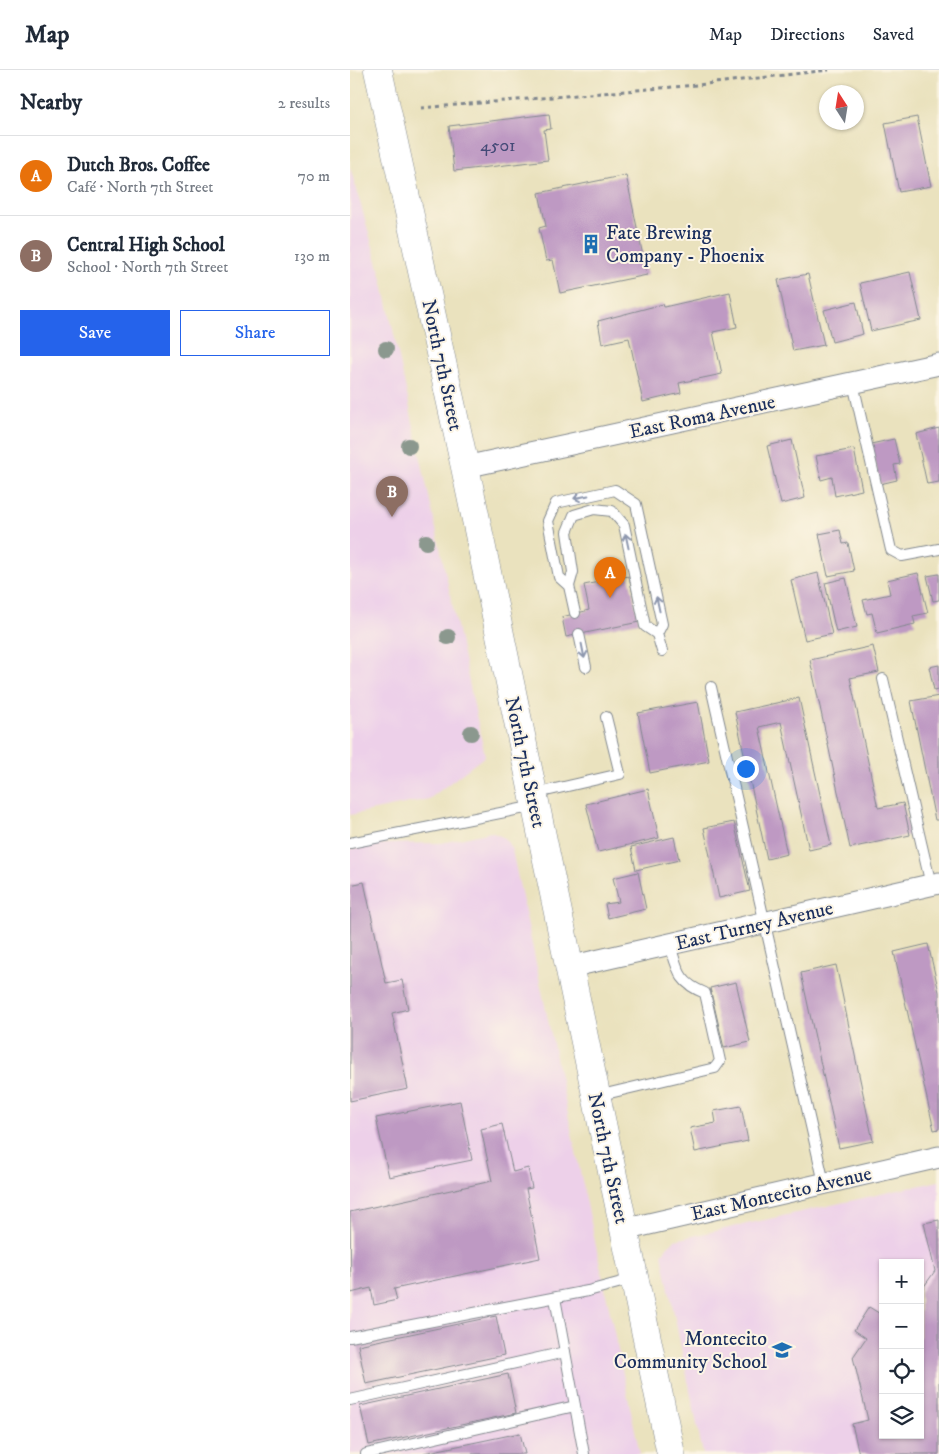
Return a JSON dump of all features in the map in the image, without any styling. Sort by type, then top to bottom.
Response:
[{"type":"main road","name":"North 7th Street","points":[[380,80],[465,467],[671,1454]]},
{"type":"street","name":"East Roma Avenue","points":[[465,467],[939,364]]},
{"type":"street","name":"East Turney Avenue","points":[[570,967],[935,884]]},
{"type":"street","name":"East Montecito Avenue","points":[[623,1230],[939,1157]]},
{"type":"lane","points":[[853,383],[891,550],[902,556],[939,548]]},
{"type":"lane","points":[[569,586],[559,577],[548,521],[556,503],[615,490],[636,504],[662,624],[657,634]]},
{"type":"lane","points":[[576,613],[569,586],[573,572],[567,532],[574,515],[594,509],[612,511],[624,525],[645,626],[657,634],[662,651]]},
{"type":"lane","points":[[579,634],[586,667]]},
{"type":"lane","points":[[883,679],[935,884]]},
{"type":"lane","points":[[711,687],[824,1183]]},
{"type":"lane","points":[[350,842],[534,800],[620,774],[606,717]]},
{"type":"lane","points":[[596,1096],[715,1068],[720,1061],[706,993],[692,988],[680,977],[670,945]]},
{"type":"lane","points":[[350,1337],[555,1298],[634,1279]]},
{"type":"lane","points":[[555,1298],[584,1454]]},
{"type":"lane","points":[[350,1400],[565,1352]]},
{"type":"lane","points":[[366,1454],[575,1406]]},
{"type":"path","points":[[421,108],[697,85],[829,70]]},
{"type":"shaded area","points":[[350,167],[382,279],[485,756],[429,799],[350,815]]},
{"type":"shaded area","points":[[491,832],[505,838],[512,850],[640,1454],[350,1454],[350,850],[380,844],[442,843]]},
{"type":"shaded area","name":"Montecito Community School","points":[[939,1181],[939,1454],[703,1454],[662,1254],[675,1240]]},
{"type":"building","points":[[549,114],[551,129],[544,130],[548,160],[454,171],[449,126]]},
{"type":"building","points":[[917,117],[931,186],[899,192],[885,123]]},
{"type":"building","name":"Fate Brewing Company - Phoenix","points":[[626,175],[647,275],[560,293],[553,260],[546,261],[539,228],[546,226],[539,193]]},
{"type":"building","points":[[910,272],[921,320],[871,331],[860,283]]},
{"type":"building","points":[[808,274],[824,345],[793,351],[778,280]]},
{"type":"building","points":[[730,292],[737,327],[713,332],[722,374],[679,383],[681,393],[643,402],[629,338],[602,344],[598,321],[663,304],[664,307]]},
{"type":"building","points":[[856,302],[863,334],[832,342],[824,310]]},
{"type":"building","points":[[939,428],[939,482],[927,484],[916,434]]},
{"type":"building","points":[[894,439],[900,464],[894,465],[897,480],[880,484],[871,444]]},
{"type":"building","points":[[792,440],[805,498],[781,504],[767,446]]},
{"type":"building","points":[[854,449],[862,490],[835,496],[832,477],[821,480],[816,456]]},
{"type":"building","points":[[840,530],[843,544],[848,543],[854,571],[828,576],[819,534]]},
{"type":"building","points":[[818,573],[832,634],[805,640],[791,580]]},
{"type":"building","points":[[918,573],[928,613],[913,616],[915,624],[877,633],[872,613],[867,614],[863,600],[890,594],[887,580]]},
{"type":"building","points":[[939,574],[939,600],[933,601],[927,576]]},
{"type":"building","points":[[629,576],[639,622],[566,637],[562,617],[589,610],[584,585]]},
{"type":"building","points":[[846,578],[857,627],[836,632],[825,583]]},
{"type":"building","points":[[873,646],[879,672],[850,678],[878,808],[903,803],[910,835],[850,848],[810,660]]},
{"type":"building","points":[[939,665],[939,689],[934,690],[929,667]]},
{"type":"building","points":[[939,696],[939,820],[935,820],[911,701]]},
{"type":"building","points":[[799,698],[831,845],[809,850],[781,722],[759,727],[787,854],[767,859],[735,712]]},
{"type":"building","points":[[698,702],[709,761],[650,773],[638,713]]},
{"type":"building","points":[[648,789],[659,838],[598,852],[586,804]]},
{"type":"building","points":[[734,822],[750,891],[719,898],[704,828]]},
{"type":"building","points":[[674,837],[679,860],[636,870],[631,847]]},
{"type":"building","points":[[638,872],[646,909],[608,918],[605,904],[619,902],[613,878]]},
{"type":"building","points":[[364,882],[386,983],[402,980],[408,1009],[392,1013],[408,1089],[350,1101],[350,885]]},
{"type":"building","points":[[928,944],[939,992],[939,1129],[934,1130],[894,952]]},
{"type":"building","points":[[836,965],[873,1141],[839,1148],[801,973]]},
{"type":"building","points":[[736,982],[750,1042],[724,1048],[710,988]]},
{"type":"building","points":[[460,1101],[472,1160],[389,1177],[376,1118]]},
{"type":"building","points":[[741,1106],[748,1141],[695,1152],[690,1128],[716,1123],[714,1111]]},
{"type":"building","points":[[502,1124],[513,1172],[528,1168],[532,1188],[526,1189],[540,1258],[394,1289],[397,1300],[374,1305],[371,1288],[351,1293],[350,1212],[492,1181],[481,1129]]},
{"type":"building","points":[[939,1220],[939,1454],[859,1454],[852,1424],[868,1420],[853,1357],[866,1338],[854,1330],[869,1307],[879,1313],[879,1439],[924,1439],[924,1286],[935,1271],[924,1223]]},
{"type":"building","points":[[496,1316],[504,1355],[366,1384],[358,1345]]},
{"type":"building","points":[[508,1374],[516,1413],[369,1445],[360,1406]]},
{"type":"building","points":[[520,1433],[525,1454],[424,1454],[424,1453]]},
{"type":"place","name":"Fate Brewing Company - Phoenix","points":[[591,244]]},
{"type":"place","name":"Central High School","points":[[392,517]]},
{"type":"place","name":"Dutch Bros. Coffee","points":[[610,598]]},
{"type":"place","name":"Montecito Community School","points":[[782,1350]]}]
